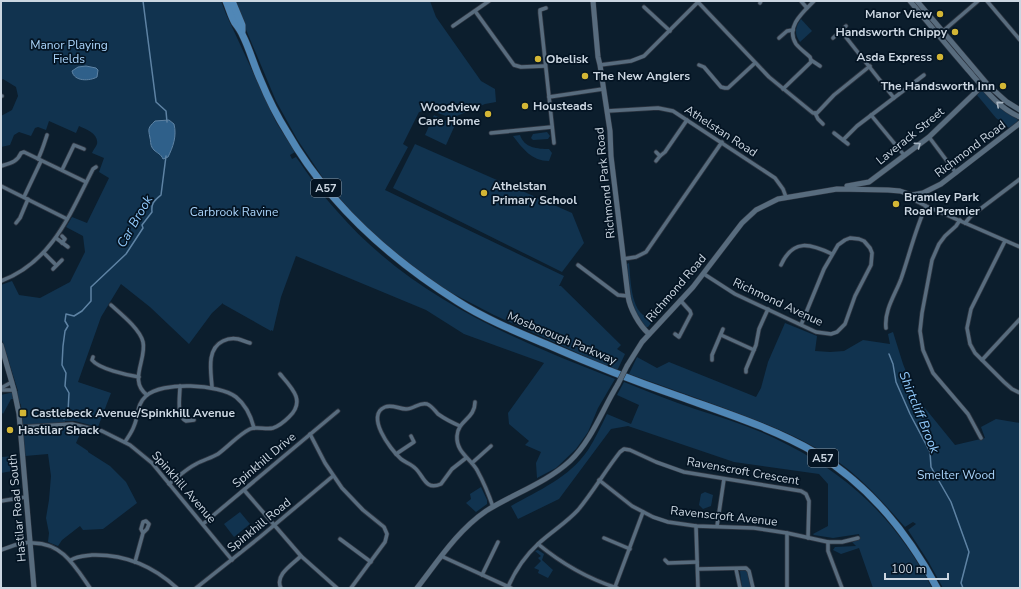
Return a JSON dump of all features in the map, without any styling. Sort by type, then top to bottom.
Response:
[{"type":"highway","name":"Mosborough Parkway","points":[[226,1],[234,21],[242,33],[260,80],[275,111],[303,158],[326,188],[371,237],[404,264],[458,302],[526,336],[602,369],[769,429],[818,454],[858,485],[892,519],[907,536],[938,588]]},
{"type":"highway","name":"Mosborough Parkway","points":[[232,1],[242,25],[242,33]]},
{"type":"main road","name":"Richmond Park Road","points":[[593,1],[598,57],[607,111],[628,296],[633,312],[649,334]]},
{"type":"main road","points":[[910,1],[989,86],[1007,102],[1020,110]]},
{"type":"main road","points":[[916,1],[940,34],[982,86],[1003,107],[1020,117]]},
{"type":"main road","points":[[982,86],[989,86]]},
{"type":"main road","name":"Laverack Street","points":[[837,189],[866,184],[929,136],[982,86]]},
{"type":"main road","name":"Richmond Road","points":[[417,588],[454,539],[471,523],[494,507],[538,483],[569,462],[586,443],[634,353],[649,334],[704,274],[749,215],[770,202],[786,197],[837,189],[888,190],[900,191],[912,195],[932,189],[956,173],[1020,124]]},
{"type":"main road","points":[[873,178],[876,186],[888,190]]},
{"type":"main road","name":"Hastilar Road South","points":[[1,345],[14,390],[20,427],[34,588]]},
{"type":"street","points":[[453,26],[489,1]]},
{"type":"street","points":[[800,1],[807,8]]},
{"type":"street","points":[[814,1],[796,19],[793,36],[797,44],[810,57],[811,60],[820,66]]},
{"type":"street","points":[[940,34],[978,1]]},
{"type":"street","points":[[988,1],[1020,40]]},
{"type":"street","points":[[600,65],[622,63],[639,59],[649,52],[698,2],[768,77],[809,111],[815,114],[823,124]]},
{"type":"street","points":[[644,7],[670,31]]},
{"type":"street","points":[[546,8],[540,10],[540,13],[554,143]]},
{"type":"street","points":[[475,11],[514,65],[521,67],[545,66]]},
{"type":"street","points":[[833,38],[846,26]]},
{"type":"street","points":[[779,38],[787,31],[793,30]]},
{"type":"street","points":[[841,31],[894,98]]},
{"type":"street","points":[[783,90],[811,62],[811,60]]},
{"type":"street","points":[[699,65],[704,67],[721,87],[728,88],[755,63]]},
{"type":"street","points":[[815,114],[834,95],[870,66]]},
{"type":"street","points":[[843,140],[857,126],[924,75]]},
{"type":"street","points":[[549,97],[603,89]]},
{"type":"street","name":"Athelstan Road","points":[[607,111],[663,109],[673,111],[775,178],[783,189],[786,197]]},
{"type":"street","points":[[871,115],[904,156]]},
{"type":"street","points":[[656,161],[687,120]]},
{"type":"street","points":[[491,133],[552,127]]},
{"type":"street","points":[[834,133],[848,144]]},
{"type":"street","points":[[24,197],[40,160],[45,147],[44,143],[48,135]]},
{"type":"street","points":[[929,136],[956,173]]},
{"type":"street","points":[[623,259],[636,257],[646,252],[722,142]]},
{"type":"street","points":[[62,170],[74,145],[84,149]]},
{"type":"street","points":[[1,166],[15,162],[23,152],[86,182]]},
{"type":"street","points":[[656,152],[660,156]]},
{"type":"street","points":[[1,281],[26,269],[44,253],[56,238],[93,169],[96,167]]},
{"type":"street","points":[[965,223],[971,216],[1020,179]]},
{"type":"street","points":[[1,186],[67,219]]},
{"type":"street","points":[[912,195],[916,201],[926,206],[1020,247]]},
{"type":"street","points":[[16,223],[20,218],[28,199]]},
{"type":"street","points":[[886,328],[885,316],[901,278],[916,228],[926,206]]},
{"type":"street","points":[[960,220],[939,244],[932,260],[920,331],[923,350],[933,373],[968,414],[981,438]]},
{"type":"street","points":[[62,236],[65,238],[62,243]]},
{"type":"street","points":[[56,238],[68,248]]},
{"type":"street","name":"Richmond Avenue","points":[[704,274],[730,292],[816,332],[831,334],[837,332],[845,324],[855,296],[872,262],[870,248],[867,243],[854,238],[845,240],[838,245],[832,254]]},
{"type":"street","points":[[1005,240],[974,303],[968,319],[967,337],[975,353],[1012,390],[1020,393]]},
{"type":"street","points":[[781,264],[783,259],[795,248],[805,245],[816,246],[832,254],[824,269],[801,325]]},
{"type":"street","points":[[44,253],[56,265]]},
{"type":"street","points":[[778,257],[783,259]]},
{"type":"street","points":[[53,269],[62,260]]},
{"type":"street","points":[[578,265],[618,295],[628,296]]},
{"type":"street","points":[[675,334],[679,337],[691,314],[688,308],[680,300]]},
{"type":"street","points":[[111,305],[139,333],[144,343],[139,377],[140,387],[147,395]]},
{"type":"street","points":[[112,313],[116,309]]},
{"type":"street","points":[[746,372],[746,368],[756,345],[759,329],[768,309]]},
{"type":"street","points":[[982,360],[1020,319]]},
{"type":"street","points":[[712,360],[712,355],[723,329]]},
{"type":"street","points":[[721,335],[754,350]]},
{"type":"street","points":[[212,387],[211,357],[212,352],[218,344],[224,340],[234,339],[250,343]]},
{"type":"street","points":[[93,357],[92,360],[96,364],[120,373],[139,377]]},
{"type":"street","points":[[169,484],[196,464],[215,456],[244,433],[254,428],[272,428],[280,425],[296,408],[297,401],[296,395],[280,374]]},
{"type":"street","points":[[1,389],[12,382]]},
{"type":"street","points":[[180,386],[181,417],[186,421],[194,420]]},
{"type":"street","points":[[125,442],[134,427],[140,403],[147,395],[163,387],[212,387],[230,393],[241,402],[250,414],[254,428]]},
{"type":"street","points":[[1,389],[14,390]]},
{"type":"street","points":[[475,402],[474,410],[471,415],[460,426],[457,436],[457,444],[459,450],[472,463],[479,474],[494,507]]},
{"type":"street","points":[[460,426],[443,417],[425,404],[419,404],[405,409],[386,406],[380,410],[377,421],[379,427],[396,454],[404,462],[416,468],[425,482],[434,486],[443,483],[449,472],[466,458]]},
{"type":"street","name":"Spinkhill Drive","points":[[203,524],[338,411]]},
{"type":"street","name":"Spinkhill Avenue","points":[[20,427],[72,424],[102,431],[125,442],[152,463],[232,560]]},
{"type":"street","points":[[310,434],[333,476],[352,500],[382,524],[386,530],[387,538],[385,542],[351,588]]},
{"type":"street","points":[[396,454],[414,442],[412,436]]},
{"type":"street","points":[[472,463],[491,446]]},
{"type":"street","name":"Ravenscroft Crescent","points":[[509,587],[519,566],[538,544],[565,522],[578,509],[620,452],[627,449],[684,472],[804,492],[809,501],[808,538]]},
{"type":"street","name":"Spinkhill Road","points":[[196,588],[333,476]]},
{"type":"street","points":[[717,526],[724,479]]},
{"type":"street","name":"Ravenscroft Avenue","points":[[599,480],[632,506],[663,520],[678,524],[754,528],[787,533],[828,542],[842,542],[858,538]]},
{"type":"street","points":[[244,490],[301,556],[338,588]]},
{"type":"street","points":[[1,501],[26,497]]},
{"type":"street","points":[[538,544],[579,572],[616,588],[643,512]]},
{"type":"street","points":[[696,526],[698,588]]},
{"type":"street","points":[[135,562],[143,533]]},
{"type":"street","points":[[787,533],[787,588]]},
{"type":"street","points":[[604,538],[630,549]]},
{"type":"street","points":[[340,539],[371,562]]},
{"type":"street","points":[[482,575],[498,542]]},
{"type":"street","points":[[828,542],[828,551],[842,588]]},
{"type":"street","points":[[1,550],[15,545],[30,543],[50,547],[71,560],[90,588]]},
{"type":"street","points":[[71,560],[76,557],[102,555],[135,562],[157,572],[177,588]]},
{"type":"street","points":[[281,588],[279,584],[280,577],[301,556]]},
{"type":"street","points":[[441,556],[509,587]]},
{"type":"street","points":[[665,560],[668,563],[697,562]]},
{"type":"street","points":[[698,569],[748,569],[753,588]]},
{"type":"street","points":[[736,569],[740,588]]},
{"type":"green space","points":[[1,1],[221,1],[276,122],[295,152],[290,155],[292,159],[296,157],[320,191],[365,240],[396,267],[430,291],[465,312],[538,348],[615,379],[598,408],[588,432],[576,449],[556,468],[537,478],[536,463],[541,452],[525,445],[529,441],[509,424],[508,413],[544,363],[464,334],[426,310],[296,256],[281,297],[273,331],[223,303],[212,313],[189,344],[150,307],[121,284],[101,317],[78,382],[111,393],[98,427],[75,421],[65,421],[66,428],[82,430],[76,443],[110,466],[126,482],[137,503],[103,529],[83,530],[80,526],[62,540],[58,546],[48,542],[49,533],[46,518],[51,476],[48,454],[25,456],[21,405],[18,399],[11,399],[3,414],[1,411],[1,395],[18,391],[1,337],[1,285],[12,281],[19,295],[40,298],[70,282],[85,252],[83,236],[66,227],[72,217],[87,223],[109,178],[99,172],[104,158],[92,153],[97,144],[96,137],[91,132],[79,126],[76,133],[49,121],[46,130],[38,127],[35,128],[31,136],[19,132],[14,135],[10,145],[1,147],[1,116],[12,110],[18,96],[16,87],[3,79],[1,80]],"holes":[[[162,120],[169,120],[174,124],[174,138],[161,155],[152,146],[151,138]]]},
{"type":"green space","points":[[234,1],[430,1],[436,17],[481,81],[495,89],[496,102],[485,104],[452,118],[429,110],[419,112],[403,144],[408,147],[385,190],[564,276],[559,286],[561,286],[621,345],[617,349],[625,354],[617,371],[494,315],[446,290],[409,264],[375,236],[325,181],[297,139],[276,101]]},
{"type":"green space","points":[[801,19],[812,31],[800,42],[796,30]]},
{"type":"green space","points":[[981,91],[984,91],[1016,118],[1018,120],[1016,123],[1009,128],[996,118],[977,95]]},
{"type":"green space","points":[[434,115],[455,125],[446,145],[425,135]]},
{"type":"green space","points":[[547,132],[550,136],[548,139],[533,140],[531,138],[533,134]]},
{"type":"green space","points":[[520,135],[525,143],[532,147],[549,149],[552,153],[549,161],[538,159],[528,153],[513,136]]},
{"type":"green space","points":[[415,144],[572,213],[584,243],[562,272],[393,188]]},
{"type":"green space","points":[[629,263],[633,298],[636,306],[641,313],[647,317],[655,318],[648,327],[646,327],[640,320],[633,305],[628,281],[627,264]]},
{"type":"green space","name":"Smelter Wood","points":[[785,323],[817,336],[815,351],[844,351],[863,340],[890,344],[888,334],[893,332],[903,364],[916,397],[955,445],[985,438],[981,427],[996,419],[1020,423],[1020,588],[943,588],[908,530],[916,524],[913,522],[905,527],[864,483],[835,460],[805,442],[757,420],[629,374],[637,357],[657,368],[669,362],[756,397],[761,388],[768,362]]},
{"type":"green space","points":[[624,382],[677,403],[766,434],[811,458],[833,472],[872,504],[889,523],[919,565],[932,588],[873,588],[859,548],[841,554],[833,550],[835,547],[856,546],[852,542],[860,539],[859,534],[833,538],[813,534],[828,526],[828,484],[819,474],[734,462],[628,426],[611,429],[559,499],[518,519],[511,506],[543,489],[563,476],[572,468],[588,450],[607,414],[631,424],[639,405],[617,395]]},
{"type":"green space","points":[[16,456],[18,470],[1,473],[1,457]]},
{"type":"green space","points":[[481,487],[487,500],[487,504],[476,512],[466,503],[471,499],[470,494]]},
{"type":"green space","points":[[705,492],[713,495],[711,506],[703,509],[699,505],[701,494]]},
{"type":"green space","points":[[240,512],[250,524],[234,537],[224,524]]},
{"type":"green space","points":[[538,550],[544,554],[542,560],[553,570],[548,578],[538,573],[539,570],[534,568],[541,561],[538,558],[541,556],[535,551]]},
{"type":"green space","points":[[740,571],[748,571],[752,588],[742,588]]},
{"type":"shaded area","points":[[86,66],[96,68],[98,70],[97,77],[83,80],[73,75],[72,71],[78,67]]},
{"type":"shaded area","points":[[169,120],[174,124],[175,137],[168,157],[163,159],[152,147],[149,130],[155,121]]},
{"type":"waterway","name":"Car Brook","points":[[143,1],[156,102],[166,111],[167,122]]},
{"type":"waterway","name":"Car Brook","points":[[64,419],[64,415],[68,412],[69,393],[65,386],[66,373],[62,365],[65,331],[68,326],[65,321],[66,314],[74,316],[82,311],[91,301],[91,287],[126,254],[143,228],[142,225],[152,212],[154,202],[161,195],[166,156]]},
{"type":"waterway","name":"Shirtcliff Brook","points":[[889,354],[893,364],[896,382],[910,414],[930,452],[931,467],[951,502],[969,552],[961,583],[963,588]]},
{"type":"place","name":"Manor View","points":[[940,14]]},
{"type":"place","name":"Handsworth Chippy","points":[[955,32]]},
{"type":"place","name":"Asda Express","points":[[940,57]]},
{"type":"place","name":"Obelisk","points":[[538,59]]},
{"type":"place","name":"The New Anglers","points":[[585,76]]},
{"type":"place","name":"The Handsworth Inn","points":[[1003,86]]},
{"type":"place","name":"Housteads","points":[[525,106]]},
{"type":"place","name":"Woodview Care Home","points":[[488,114]]},
{"type":"place","name":"Athelstan Primary School","points":[[484,193]]},
{"type":"place","name":"Bramley Park Road Premier","points":[[896,204]]},
{"type":"place","name":"Castlebeck Avenue/Spinkhill Avenue","points":[[23,413]]},
{"type":"place","name":"Hastilar Shack","points":[[10,430]]},
{"type":"park label","name":"Manor Playing Fields","points":[[69,52]]},
{"type":"park label","name":"Carbrook Ravine","points":[[234,212]]}]
